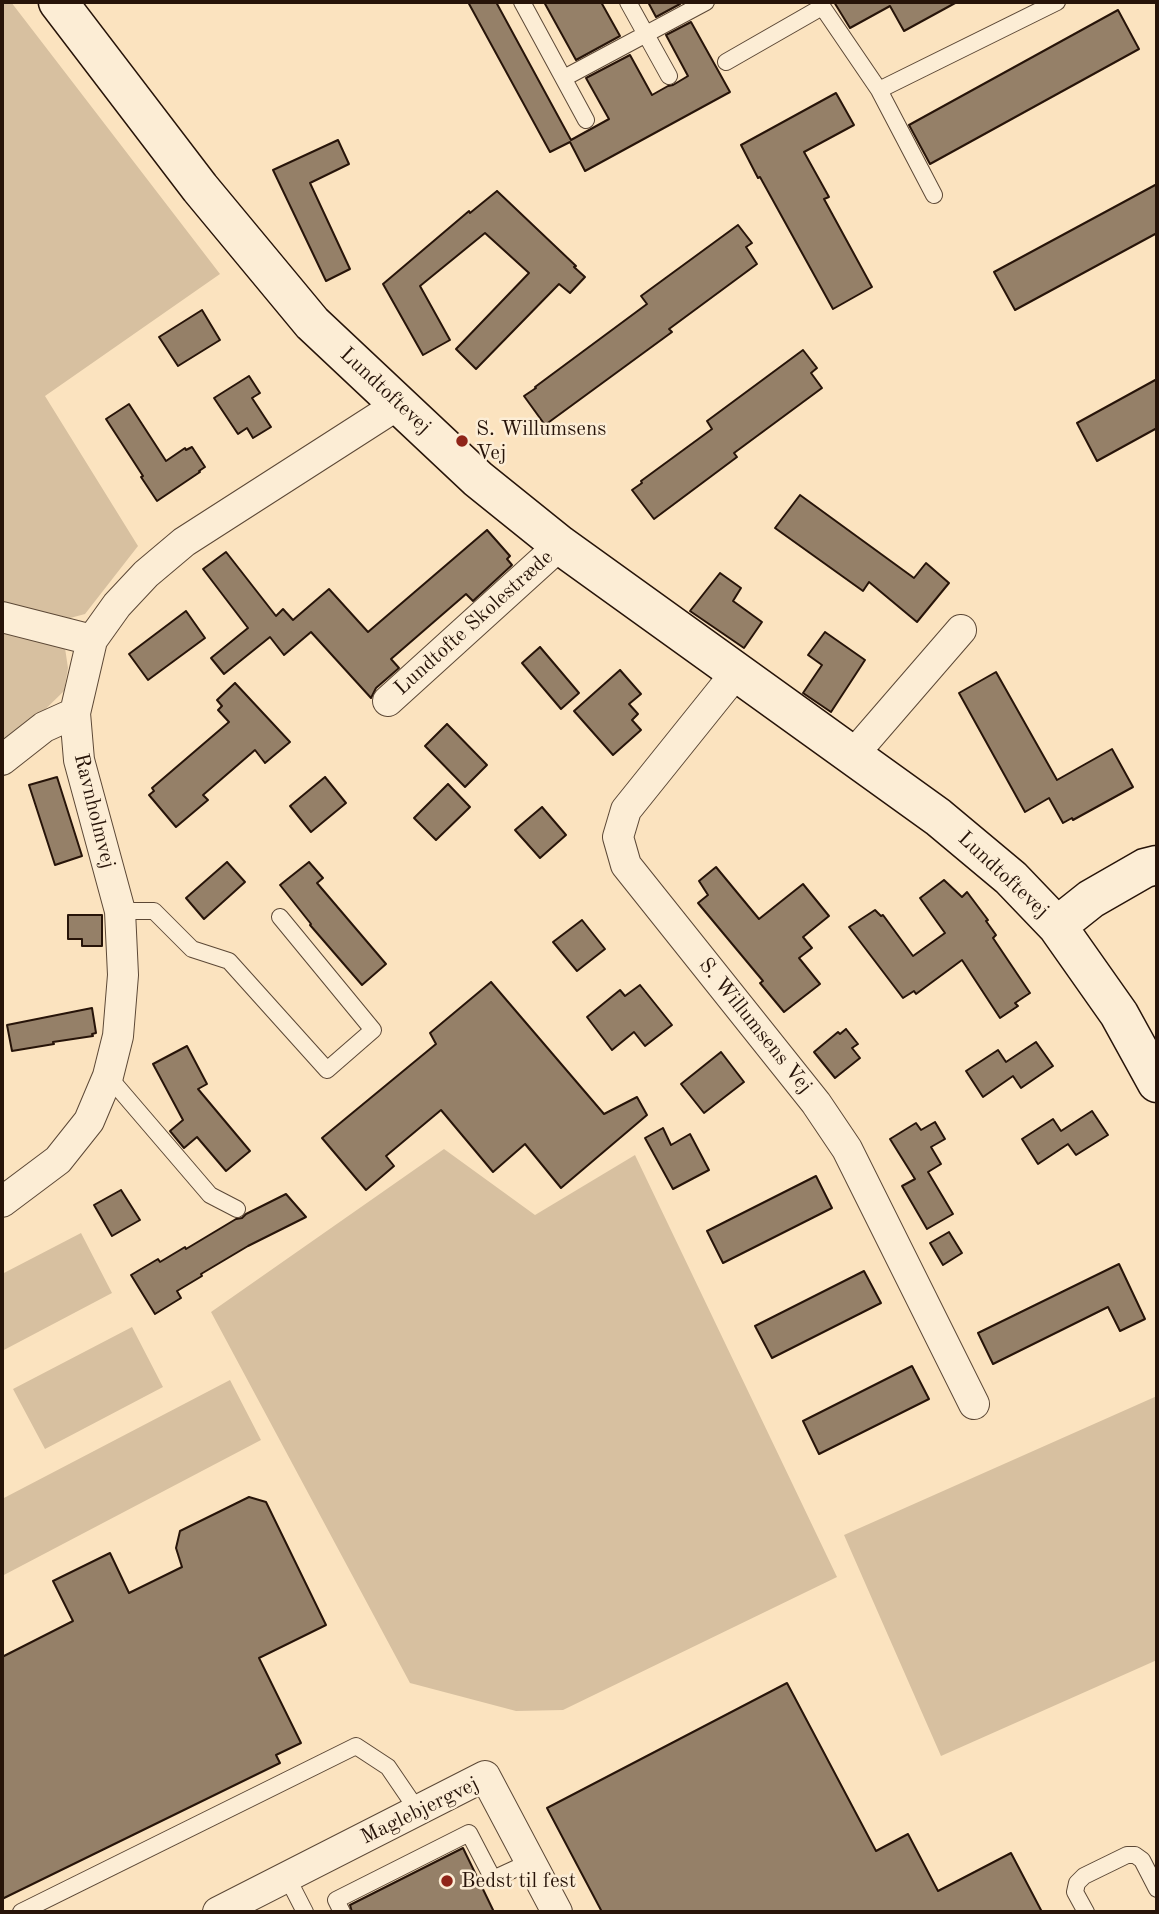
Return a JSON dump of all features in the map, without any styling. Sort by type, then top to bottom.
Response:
[{"type":"street","name":"Lundtoftevej","points":[[58,2],[200,188],[312,323],[478,479],[560,545],[938,817],[1011,878],[1057,926],[1091,899],[1157,864]]},
{"type":"street","name":"Ravnholmvej","points":[[2,1202],[58,1160],[89,1121],[108,1076],[118,1036],[124,975],[121,911],[79,760],[75,713],[92,640],[117,605],[146,573],[184,542],[399,404]]},
{"type":"street","name":"Lundtofte Skolestræde","points":[[388,701],[560,545]]},
{"type":"street","points":[[2,617],[92,640]]},
{"type":"street","points":[[852,756],[961,630]]},
{"type":"street","name":"S. Willumsens Vej","points":[[736,673],[625,810],[618,837],[626,865],[816,1104],[847,1149],[974,1404]]},
{"type":"street","points":[[2,760],[44,727],[75,713]]},
{"type":"street","points":[[1057,926],[1119,1014],[1157,1083]]},
{"type":"street","name":"Maglebjergvej","points":[[218,1912],[485,1776],[556,1912]]},
{"type":"lane","points":[[522,2],[586,120]]},
{"type":"lane","points":[[628,2],[669,76]]},
{"type":"lane","points":[[564,78],[706,2]]},
{"type":"lane","points":[[879,90],[1057,2]]},
{"type":"lane","points":[[726,62],[820,4],[879,90],[934,195]]},
{"type":"lane","points":[[121,911],[153,911],[192,948],[229,961],[327,1070],[373,1030],[280,917]]},
{"type":"lane","points":[[108,1076],[209,1195],[237,1209]]},
{"type":"lane","points":[[21,1912],[356,1745],[388,1767],[418,1811]]},
{"type":"lane","points":[[342,1912],[336,1900],[469,1833],[493,1879],[530,1862]]},
{"type":"lane","points":[[1086,1912],[1075,1892],[1077,1883],[1084,1876],[1127,1855],[1135,1855],[1142,1860],[1157,1889]]},
{"type":"lane","points":[[287,1877],[305,1912]]},
{"type":"shaded area","points":[[2,2],[11,2],[220,274],[45,396],[138,546],[85,614],[59,621],[2,606]]},
{"type":"shaded area","points":[[2,626],[65,648],[68,668],[64,691],[24,730],[2,747]]},
{"type":"shaded area","points":[[444,1149],[535,1215],[635,1155],[837,1577],[563,1710],[516,1711],[410,1683],[211,1312]]},
{"type":"shaded area","points":[[81,1233],[112,1293],[2,1351],[2,1274]]},
{"type":"shaded area","points":[[132,1327],[163,1387],[45,1449],[13,1389]]},
{"type":"shaded area","points":[[230,1380],[261,1440],[2,1576],[2,1499]]},
{"type":"shaded area","points":[[1157,1396],[1157,1660],[941,1756],[844,1535]]},
{"type":"building","points":[[468,2],[496,2],[571,140],[609,119],[586,78],[630,55],[652,95],[688,76],[666,35],[691,22],[730,92],[585,171],[570,142],[550,152]]},
{"type":"building","points":[[544,2],[601,2],[620,36],[576,60]]},
{"type":"building","points":[[648,2],[679,2],[680,4],[656,17]]},
{"type":"building","points":[[834,2],[957,2],[904,31],[890,6],[850,28]]},
{"type":"building","points":[[1118,10],[1139,49],[930,164],[909,125]]},
{"type":"building","points":[[836,93],[854,125],[804,152],[829,197],[824,199],[872,287],[833,309],[741,145]]},
{"type":"building","points":[[338,140],[349,164],[310,183],[350,269],[326,281],[273,170]]},
{"type":"building","points":[[1157,184],[1157,233],[1015,310],[994,272]]},
{"type":"building","points":[[497,191],[585,277],[570,293],[559,284],[476,369],[456,349],[529,273],[485,233],[420,286],[450,340],[423,355],[383,284],[469,211],[470,213]]},
{"type":"building","points":[[738,225],[752,243],[746,247],[757,264],[669,329],[672,332],[545,425],[524,396],[647,304],[641,296]]},
{"type":"building","points":[[202,310],[220,340],[178,366],[159,337]]},
{"type":"building","points":[[803,350],[817,368],[811,373],[822,388],[734,453],[737,457],[654,519],[632,490],[712,429],[707,421]]},
{"type":"building","points":[[249,376],[260,393],[252,398],[271,427],[253,438],[247,428],[238,434],[214,398]]},
{"type":"building","points":[[1157,379],[1157,428],[1097,461],[1077,423]]},
{"type":"building","points":[[129,404],[166,461],[185,448],[186,450],[192,447],[205,467],[157,501],[106,419]]},
{"type":"building","points":[[800,495],[914,578],[926,563],[949,583],[917,622],[869,582],[863,591],[775,528]]},
{"type":"building","points":[[487,530],[510,556],[507,559],[512,565],[473,601],[466,594],[391,659],[399,668],[376,688],[371,698],[311,632],[284,655],[270,637],[224,674],[211,658],[248,628],[203,569],[226,552],[276,616],[283,609],[293,620],[329,589],[368,632]]},
{"type":"building","points":[[720,573],[741,588],[733,601],[762,622],[744,648],[690,611]]},
{"type":"building","points":[[186,611],[205,638],[148,680],[129,654]]},
{"type":"building","points":[[825,632],[865,660],[831,712],[803,693],[822,665],[808,655]]},
{"type":"building","points":[[540,647],[579,693],[561,709],[522,663]]},
{"type":"building","points":[[620,670],[641,694],[629,704],[638,714],[632,720],[641,730],[613,755],[574,711]]},
{"type":"building","points":[[996,672],[1057,780],[1112,749],[1133,787],[1063,823],[1049,798],[1025,812],[959,693]]},
{"type":"building","points":[[235,683],[290,742],[265,763],[255,750],[203,795],[208,800],[176,827],[149,795],[154,791],[152,788],[229,722],[218,710],[222,706],[217,700]]},
{"type":"building","points":[[447,724],[487,765],[465,787],[425,746]]},
{"type":"building","points":[[57,777],[82,856],[55,865],[29,785]]},
{"type":"building","points":[[325,777],[346,803],[311,832],[290,806]]},
{"type":"building","points":[[448,784],[470,807],[436,840],[414,818]]},
{"type":"building","points":[[542,807],[566,835],[540,858],[515,830]]},
{"type":"building","points":[[227,862],[245,882],[204,919],[186,898]]},
{"type":"building","points":[[309,862],[323,878],[317,883],[386,964],[362,985],[310,925],[280,885]]},
{"type":"building","points":[[716,867],[759,919],[803,884],[829,916],[803,937],[812,948],[799,958],[820,984],[784,1012],[760,983],[763,981],[698,903],[708,895],[699,881]]},
{"type":"building","points":[[944,880],[962,897],[967,892],[988,920],[986,921],[996,935],[993,938],[1030,993],[1015,1003],[1018,1006],[1000,1018],[962,960],[916,994],[914,991],[903,998],[849,927],[875,910],[883,915],[913,956],[945,933],[920,898]]},
{"type":"building","points":[[68,915],[102,915],[102,946],[82,946],[82,939],[68,939]]},
{"type":"building","points":[[582,920],[605,949],[577,971],[553,942]]},
{"type":"building","points":[[491,982],[604,1114],[637,1097],[647,1115],[561,1188],[525,1144],[493,1172],[441,1110],[386,1156],[394,1166],[366,1190],[322,1138],[436,1044],[430,1033]]},
{"type":"building","points":[[640,985],[672,1025],[645,1046],[634,1032],[612,1050],[587,1017],[620,990],[625,996]]},
{"type":"building","points":[[92,1008],[96,1033],[92,1034],[93,1036],[12,1051],[7,1025]]},
{"type":"building","points":[[846,1029],[858,1044],[852,1048],[860,1058],[835,1078],[814,1052],[838,1032],[840,1034]]},
{"type":"building","points":[[1036,1042],[1053,1066],[1021,1088],[1013,1076],[983,1097],[966,1071],[998,1050],[1006,1062]]},
{"type":"building","points":[[187,1046],[207,1084],[198,1089],[250,1151],[226,1171],[197,1137],[184,1148],[170,1131],[183,1120],[153,1064]]},
{"type":"building","points":[[721,1052],[744,1082],[704,1113],[681,1084]]},
{"type":"building","points":[[1092,1111],[1108,1135],[1076,1155],[1068,1144],[1038,1164],[1022,1139],[1053,1119],[1061,1131]]},
{"type":"building","points":[[935,1122],[945,1139],[931,1147],[941,1164],[928,1172],[953,1214],[927,1229],[902,1186],[915,1179],[890,1139],[916,1123],[921,1130]]},
{"type":"building","points":[[663,1128],[671,1145],[690,1134],[709,1170],[673,1189],[645,1138]]},
{"type":"building","points":[[816,1176],[832,1208],[723,1263],[707,1231]]},
{"type":"building","points":[[121,1190],[140,1220],[112,1236],[94,1205]]},
{"type":"building","points":[[286,1194],[306,1217],[248,1246],[201,1274],[202,1276],[177,1291],[181,1298],[155,1314],[131,1275],[158,1259],[160,1262],[185,1247],[186,1249],[236,1219]]},
{"type":"building","points":[[949,1232],[962,1253],[943,1265],[930,1243]]},
{"type":"building","points":[[1119,1264],[1145,1319],[1120,1331],[1108,1307],[993,1364],[978,1333]]},
{"type":"building","points":[[864,1271],[881,1303],[772,1358],[755,1326]]},
{"type":"building","points":[[912,1366],[929,1399],[819,1454],[803,1421]]},
{"type":"building","points":[[249,1497],[266,1502],[326,1625],[259,1658],[301,1743],[276,1755],[280,1763],[2,1899],[2,1657],[73,1621],[53,1581],[110,1553],[129,1593],[182,1567],[176,1548],[180,1531]]},
{"type":"building","points":[[787,1683],[876,1851],[908,1834],[938,1891],[1011,1853],[1042,1912],[602,1912],[547,1808]]},
{"type":"building","points":[[463,1848],[494,1912],[352,1912],[350,1905]]},
{"type":"place","name":"S. Willumsens Vej","points":[[462,441]]},
{"type":"place","name":"Bedst til fest","points":[[447,1881]]}]
